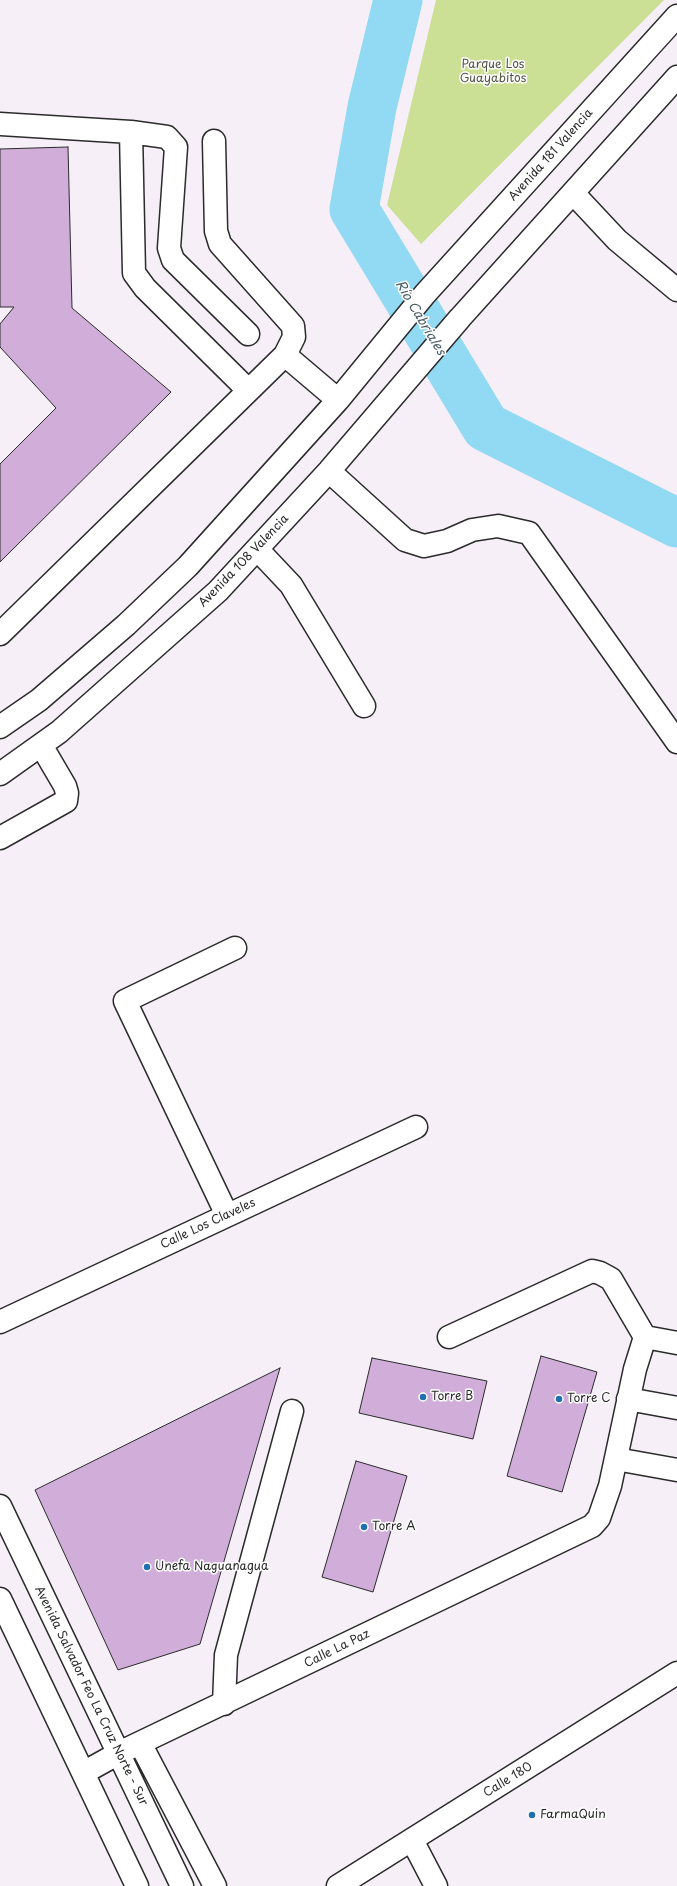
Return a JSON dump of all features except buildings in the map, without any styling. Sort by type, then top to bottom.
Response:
[{"type":"street","name":"Avenida 181 Valencia","points":[[338,400],[425,294],[677,16]]},
{"type":"street","points":[[677,77],[572,193],[617,240],[677,290]]},
{"type":"street","points":[[0,124],[131,132],[167,137],[176,147],[169,248],[173,260],[248,334]]},
{"type":"street","points":[[131,132],[134,273],[145,288],[248,390]]},
{"type":"street","points":[[0,634],[285,355],[294,337],[293,326],[220,244],[216,231],[214,142]]},
{"type":"street","name":"Avenida 108 Valencia","points":[[0,774],[59,732],[218,591],[329,471],[460,318],[572,193]]},
{"type":"street","points":[[0,727],[39,700],[126,625],[188,566],[338,400],[285,355]]},
{"type":"street","points":[[329,471],[405,540],[424,546],[447,541],[472,530],[498,526],[529,532],[677,742]]},
{"type":"street","points":[[257,549],[291,585],[364,706]]},
{"type":"street","points":[[0,838],[66,801],[67,793],[65,786],[41,745]]},
{"type":"street","points":[[227,1215],[125,1001],[235,948]]},
{"type":"street","name":"Calle Los Claveles","points":[[0,1322],[416,1127]]},
{"type":"street","points":[[449,1337],[592,1272],[600,1273],[611,1279],[645,1337],[628,1399],[616,1459],[677,1470]]},
{"type":"street","points":[[645,1337],[677,1343]]},
{"type":"street","points":[[628,1399],[677,1408]]},
{"type":"street","points":[[224,1704],[226,1655],[292,1411]]},
{"type":"street","name":"Calle La Paz","points":[[83,1773],[119,1753],[224,1704],[592,1526],[600,1518],[610,1486],[616,1459]]},
{"type":"street","name":"Avenida Salvador Feo La Cruz Norte - Sur","points":[[0,1506],[182,1886]]},
{"type":"street","points":[[0,1599],[137,1886]]},
{"type":"street","name":"Calle 180","points":[[338,1886],[677,1673]]},
{"type":"street","name":"Avenida Salvador Feo La Cruz Norte - Sur","points":[[140,1743],[215,1886]]},
{"type":"street","points":[[412,1840],[436,1886]]},
{"type":"green space","name":"Parque Los Guayabitos","points":[[436,0],[664,0],[421,244],[387,205]]},
{"type":"waterway","name":"Río Cabriales","points":[[398,0],[372,107],[354,209],[486,427],[677,523]]},
{"type":"place","name":"Torre B","points":[[423,1397]]},
{"type":"place","name":"Torre C","points":[[559,1399]]},
{"type":"place","name":"Torre A","points":[[364,1527]]},
{"type":"place","name":"Unefa Naguanagua","points":[[147,1567]]},
{"type":"place","name":"FarmaQuin","points":[[532,1815]]}]
